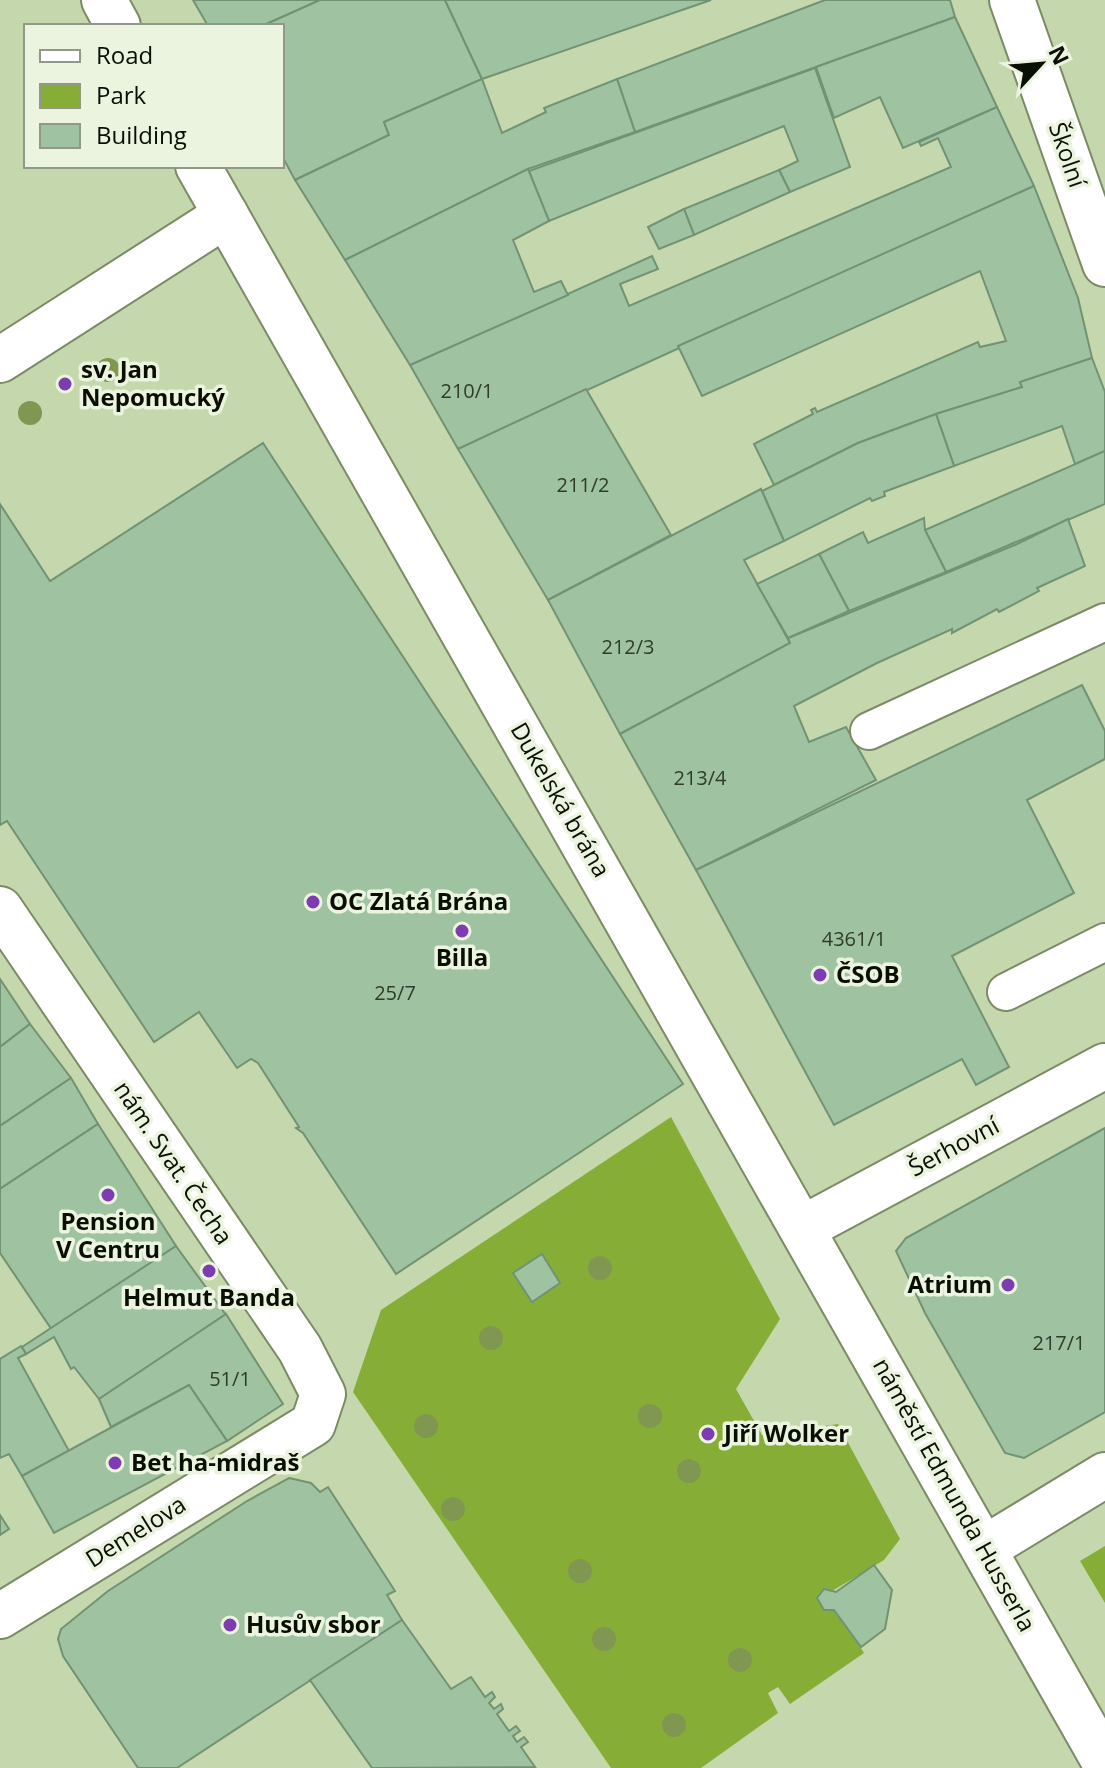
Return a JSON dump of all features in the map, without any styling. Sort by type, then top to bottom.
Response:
[{"type":"street","points":[[104,0],[117,24]]},
{"type":"street","name":"Školní","points":[[1012,0],[1105,264]]},
{"type":"street","name":"Dukelská brána","points":[[199,168],[803,1228]]},
{"type":"street","points":[[0,360],[226,215]]},
{"type":"street","name":"nám. Svat. Čecha","points":[[0,909],[300,1349],[323,1394],[313,1424]]},
{"type":"street","name":"Šerhovní","points":[[803,1228],[1105,1066]]},
{"type":"street","name":"náměstí Edmunda Husserla","points":[[803,1228],[1105,1763]]},
{"type":"street","name":"Demelova","points":[[0,1616],[313,1424]]},
{"type":"street","points":[[985,1548],[1105,1475]]},
{"type":"lane","points":[[869,731],[1105,622]]},
{"type":"lane","points":[[1006,992],[1105,942]]},
{"type":"green space","points":[[671,1117],[780,1319],[736,1389],[762,1435],[838,1424],[900,1539],[884,1560],[827,1594],[864,1653],[790,1704],[778,1687],[768,1693],[778,1713],[701,1768],[611,1768],[353,1392],[381,1310]]},
{"type":"green space","points":[[1105,1546],[1105,1603],[1080,1561]]},
{"type":"building","points":[[193,0],[320,0],[266,24],[207,24]]},
{"type":"building","points":[[320,0],[445,0],[482,79],[384,122],[389,135],[295,180],[284,160],[284,24],[266,24]]},
{"type":"building","points":[[445,0],[711,0],[482,79]]},
{"type":"building","points":[[825,0],[950,0],[955,17],[635,132],[617,79]]},
{"type":"building","points":[[955,17],[997,107],[903,148],[880,97],[834,118],[816,67]]},
{"type":"building","points":[[815,68],[850,167],[790,192],[779,170],[798,161],[784,126],[549,221],[529,171]]},
{"type":"building","points":[[482,79],[502,133],[546,112],[544,108],[617,79],[635,132],[528,169],[345,260],[295,180],[389,135],[384,122]]},
{"type":"building","points":[[997,107],[1034,186],[458,449],[410,365],[652,256],[658,269],[620,284],[629,306],[951,167],[938,138],[921,146],[919,142]]},
{"type":"building","points":[[528,169],[549,221],[513,240],[534,292],[561,281],[568,295],[410,365],[345,260]]},
{"type":"building","points":[[779,170],[790,192],[694,235],[684,209]]},
{"type":"building","points":[[1034,186],[1078,298],[1092,358],[1020,382],[1022,387],[858,443],[774,485],[754,444],[813,414],[811,410],[815,408],[817,412],[978,342],[980,347],[1006,341],[980,271],[702,396],[678,346]]},
{"type":"building","points":[[684,209],[694,235],[659,249],[648,227]]},
{"type":"building","points":[[1092,358],[1105,392],[1105,451],[1075,464],[1062,426],[954,466],[936,414],[1022,387],[1020,382]]},
{"type":"building","points":[[586,389],[671,535],[548,600],[458,449]]},
{"type":"building","points":[[936,414],[954,466],[884,492],[885,496],[872,501],[870,498],[784,541],[762,491],[858,443]]},
{"type":"building","name":"OC Zlatá Brána","points":[[263,443],[683,1084],[396,1274],[303,1133],[296,1128],[299,1127],[258,1063],[251,1059],[237,1068],[199,1012],[154,1042],[7,821],[0,825],[0,504],[50,581]]},
{"type":"building","points":[[1105,451],[1105,504],[946,572],[925,530]]},
{"type":"building","points":[[761,489],[784,541],[744,560],[790,643],[620,734],[548,600]]},
{"type":"building","points":[[924,518],[925,530],[946,572],[849,611],[819,554],[863,532],[868,543]]},
{"type":"building","points":[[1068,519],[1085,566],[1037,588],[1039,591],[999,612],[997,609],[952,633],[952,629],[877,663],[794,706],[809,742],[846,727],[876,780],[696,870],[620,734],[790,643],[788,638],[1017,544]]},
{"type":"building","points":[[819,554],[849,611],[788,638],[757,584]]},
{"type":"building","points":[[1082,685],[1105,731],[1105,759],[1027,800],[1074,893],[952,956],[1009,1067],[976,1085],[962,1059],[834,1125],[696,870]]},
{"type":"building","points":[[0,979],[30,1024],[0,1047]]},
{"type":"building","points":[[30,1024],[71,1078],[0,1126],[0,1047]]},
{"type":"building","points":[[71,1078],[98,1124],[0,1189],[0,1126]]},
{"type":"building","points":[[98,1124],[176,1246],[52,1330],[0,1253],[0,1189]]},
{"type":"building","name":"Atrium","points":[[1105,1128],[1105,1412],[1024,1458],[1005,1453],[925,1313],[896,1251],[906,1238]]},
{"type":"building","points":[[176,1246],[226,1315],[99,1399],[74,1367],[71,1369],[54,1337],[26,1354],[22,1347]]},
{"type":"building","points":[[542,1254],[560,1283],[532,1302],[513,1273]]},
{"type":"building","points":[[226,1314],[283,1404],[227,1441],[189,1385],[111,1427],[99,1399]]},
{"type":"building","points":[[21,1346],[26,1354],[18,1358],[69,1451],[22,1476],[9,1454],[0,1458],[0,1359]]},
{"type":"building","name":"Bet ha-midraš","points":[[189,1385],[227,1441],[54,1533],[22,1476]]},
{"type":"building","name":"Husův sbor","points":[[289,1478],[311,1483],[320,1492],[328,1487],[395,1591],[387,1595],[402,1620],[177,1768],[138,1768],[63,1656],[58,1639],[61,1629],[108,1591],[247,1501]]},
{"type":"building","points":[[0,1515],[9,1529],[0,1535]]},
{"type":"building","points":[[874,1565],[892,1590],[885,1629],[861,1647],[834,1610],[824,1610],[817,1598],[824,1589],[836,1592]]},
{"type":"building","points":[[402,1620],[451,1689],[471,1677],[485,1697],[492,1692],[495,1697],[489,1703],[494,1709],[501,1704],[503,1709],[497,1714],[509,1731],[516,1726],[520,1731],[513,1736],[517,1742],[524,1737],[528,1742],[521,1747],[535,1767],[372,1768],[310,1680]]},
{"type":"place","name":"sv. Jan Nepomucký","points":[[65,384]]},
{"type":"place","name":"OC Zlatá Brána","points":[[313,902]]},
{"type":"place","name":"Billa","points":[[462,931]]},
{"type":"place","name":"ČSOB","points":[[820,975]]},
{"type":"place","name":"Pension V Centru","points":[[108,1195]]},
{"type":"place","name":"Helmut Banda","points":[[209,1271]]},
{"type":"place","name":"Atrium","points":[[1008,1285]]},
{"type":"place","name":"Jiří Wolker","points":[[708,1434]]},
{"type":"place","name":"Bet ha-midraš","points":[[115,1463]]},
{"type":"place","name":"Husův sbor","points":[[230,1625]]}]
